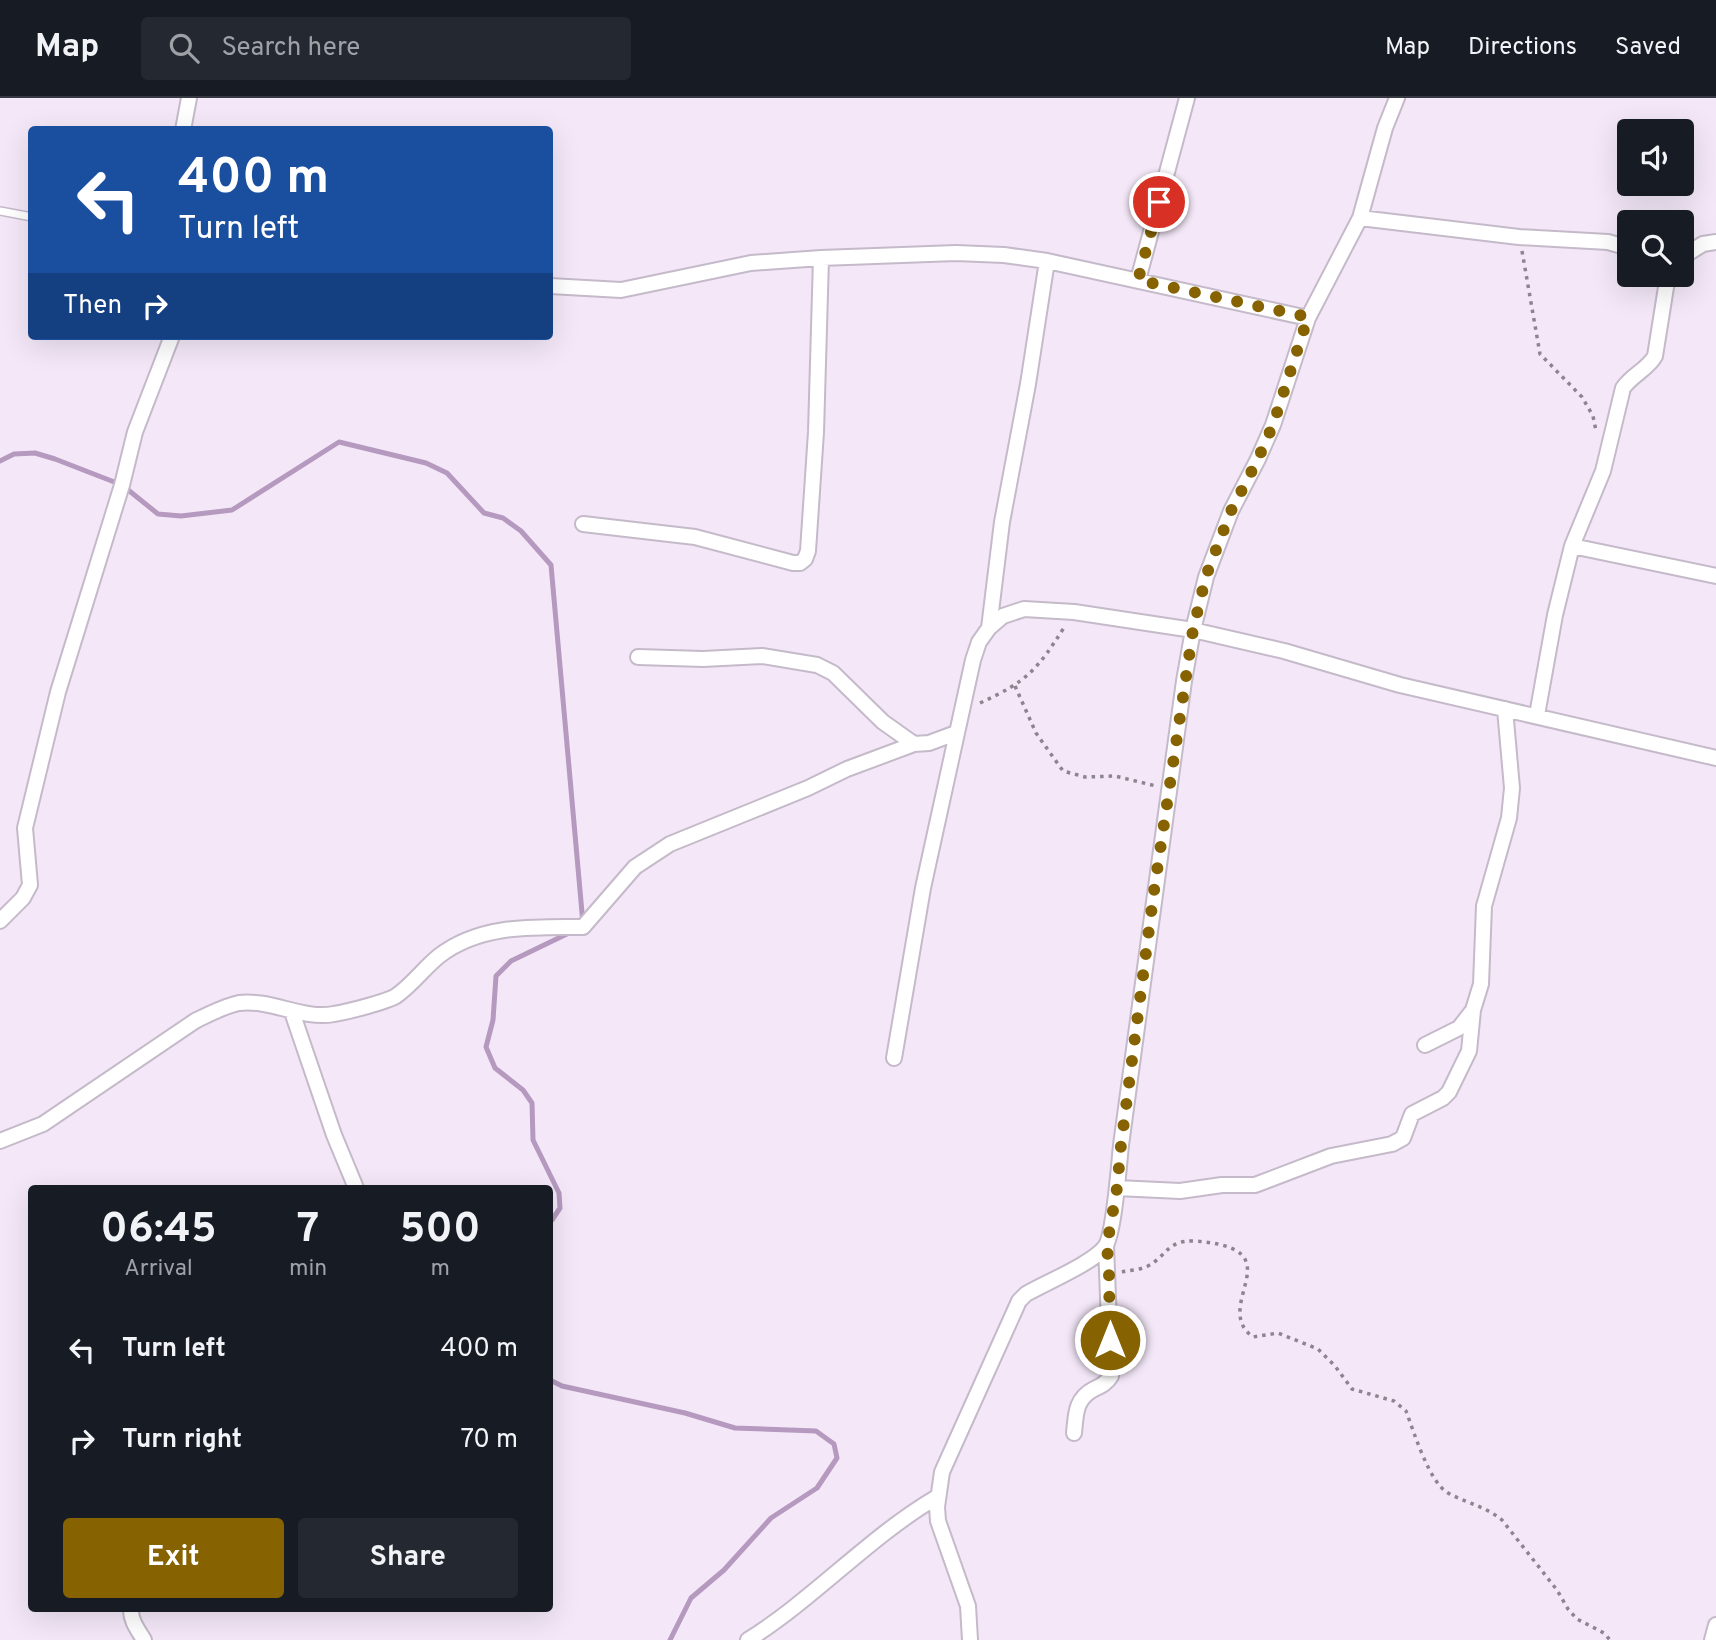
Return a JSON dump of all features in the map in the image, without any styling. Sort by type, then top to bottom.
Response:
[{"type":"street","points":[[184,126],[189,98]]},
{"type":"street","points":[[1138,280],[1187,98]]},
{"type":"street","points":[[1074,1433],[1077,1405],[1082,1397],[1104,1384],[1111,1376],[1107,1245],[1117,1188],[1169,789],[1193,630],[1206,576],[1231,511],[1273,425],[1308,317],[1360,218],[1385,128],[1397,98]]},
{"type":"street","points":[[1360,218],[1519,237],[1617,245]]},
{"type":"street","points":[[1694,250],[1703,244],[1716,242]]},
{"type":"street","points":[[553,286],[621,290],[751,263],[956,253],[1004,255],[1047,261],[1308,317]]},
{"type":"street","points":[[583,524],[695,537],[793,563],[800,563],[805,559],[808,551],[816,432],[821,258]]},
{"type":"street","points":[[989,628],[1002,522],[1028,384],[1047,261]]},
{"type":"street","points":[[1537,715],[1555,615],[1572,546],[1603,471],[1623,388],[1631,377],[1651,363],[1655,356],[1665,287]]},
{"type":"street","points":[[0,921],[23,898],[30,885],[25,828],[58,692],[122,485],[135,432],[170,340]]},
{"type":"street","points":[[1572,546],[1716,576]]},
{"type":"street","points":[[894,1058],[923,888],[973,660],[979,642],[989,628],[1003,616],[1024,610],[1074,612],[1193,630],[1284,651],[1400,685],[1716,758]]},
{"type":"street","points":[[639,657],[703,659],[762,656],[817,665],[833,673],[883,722],[914,744]]},
{"type":"street","points":[[1117,1188],[1180,1191],[1222,1185],[1245,1186],[1331,1156],[1398,1142],[1406,1133],[1412,1114],[1443,1098],[1449,1091],[1469,1051],[1473,1010],[1481,984],[1483,906],[1509,818],[1512,788],[1505,709]]},
{"type":"street","points":[[0,1141],[43,1124],[195,1021],[216,1010],[240,1003],[264,1004],[317,1016],[336,1014],[392,998],[439,956],[485,934],[505,929],[583,927],[635,867],[670,844],[808,788],[847,769],[914,744],[929,743],[956,733]]},
{"type":"street","points":[[1425,1045],[1459,1028],[1473,1010]]},
{"type":"street","points":[[292,1012],[334,1135],[355,1185]]},
{"type":"street","points":[[970,1640],[968,1606],[942,1539],[938,1521],[937,1497],[942,1472],[1020,1301],[1026,1294],[1092,1258],[1107,1245]]},
{"type":"street","points":[[748,1640],[787,1615],[903,1519],[937,1497]]},
{"type":"street","points":[[131,1612],[135,1626],[144,1640]]},
{"type":"street","points":[[1712,1640],[1716,1625]]},
{"type":"lane","points":[[0,211],[28,216]]},
{"type":"path","points":[[1519,237],[1540,354],[1582,397],[1593,416],[1598,443]]},
{"type":"path","points":[[961,711],[1014,686],[1043,660],[1074,612]]},
{"type":"path","points":[[1014,686],[1036,733],[1063,771],[1085,777],[1115,775],[1169,789]]},
{"type":"path","points":[[1109,1275],[1147,1266],[1165,1250],[1185,1241],[1222,1245],[1244,1256],[1248,1264],[1248,1278],[1239,1301],[1241,1322],[1245,1331],[1253,1337],[1278,1333],[1318,1349],[1352,1389],[1400,1405],[1406,1411],[1433,1476],[1446,1492],[1471,1501],[1502,1520],[1577,1619],[1604,1633],[1611,1640]]},
{"type":"waterway","points":[[0,461],[14,454],[35,453],[55,459],[122,485],[158,514],[181,516],[232,510],[339,442],[426,463],[447,473],[484,513],[503,518],[521,531],[551,565],[583,924]]},
{"type":"waterway","points":[[553,1218],[560,1208],[559,1193],[533,1140],[532,1103],[523,1090],[495,1068],[486,1047],[493,1020],[496,976],[511,961],[571,932]]},
{"type":"waterway","points":[[553,1382],[562,1386],[685,1413],[735,1428],[816,1431],[834,1444],[837,1458],[817,1488],[771,1518],[724,1570],[691,1598],[670,1640]]},
{"type":"route","points":[[1110,1340],[1107,1245],[1117,1188],[1154,891],[1193,630],[1206,576],[1231,511],[1273,425],[1308,317],[1138,280],[1159,202]]}]
